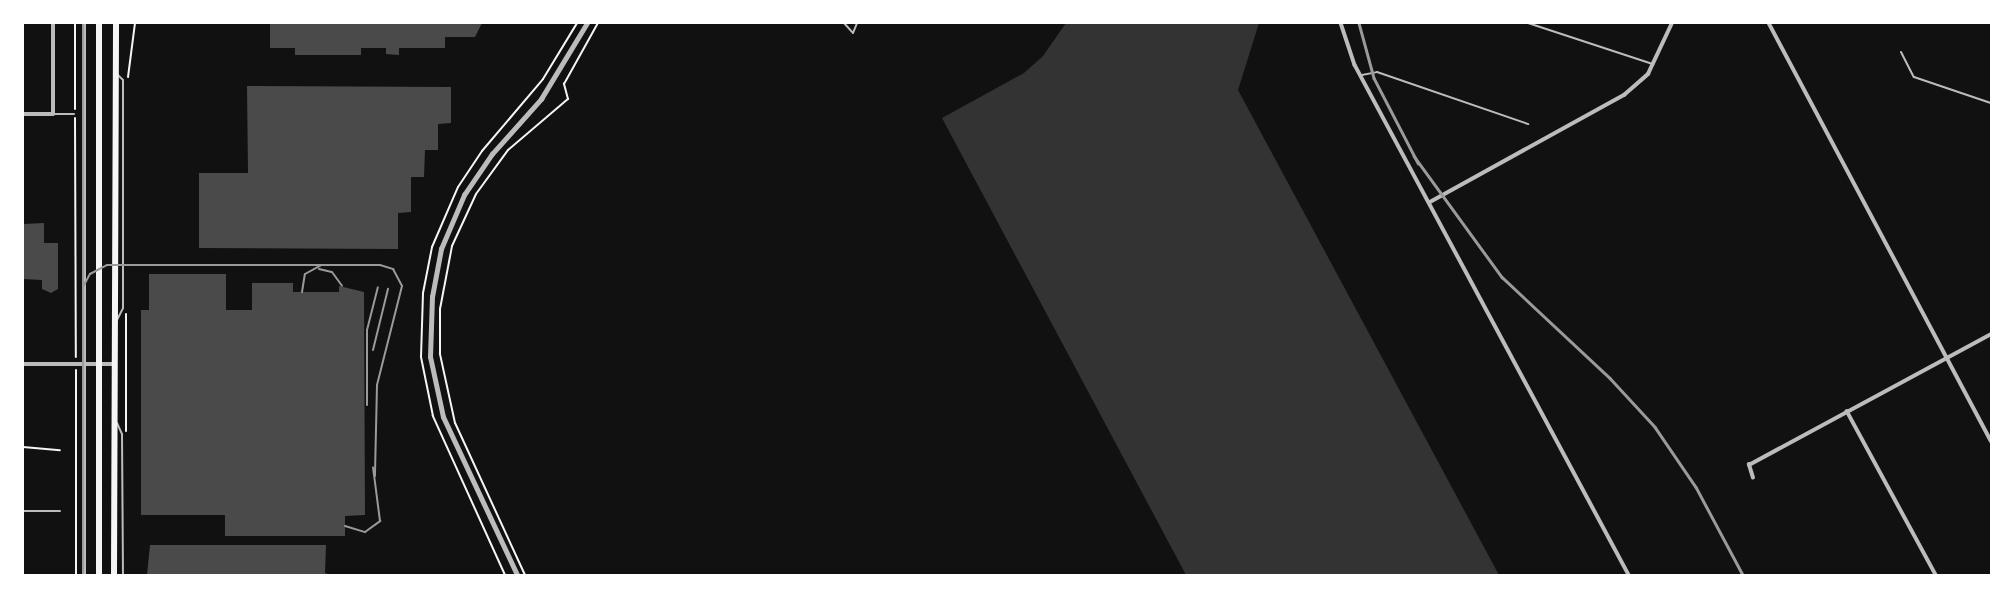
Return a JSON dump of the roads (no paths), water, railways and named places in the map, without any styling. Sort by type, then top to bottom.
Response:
[{"type":"main road","points":[[99,23],[99,575]]},
{"type":"main road","points":[[114,575],[112,416],[116,23]]},
{"type":"street","points":[[53,23],[53,114]]},
{"type":"street","points":[[515,575],[443,417],[430,357],[433,288],[444,239],[464,195],[492,154],[541,99],[587,23]]},
{"type":"street","points":[[1341,23],[1361,76],[1629,575]]},
{"type":"street","points":[[1430,202],[1625,95],[1654,64],[1672,23]]},
{"type":"street","points":[[1769,23],[1991,441]]},
{"type":"street","points":[[23,114],[75,114]]},
{"type":"street","points":[[1753,478],[1749,465],[1991,334]]},
{"type":"street","points":[[23,364],[113,364]]},
{"type":"street","points":[[1847,411],[1936,575]]},
{"type":"street","points":[[23,511],[60,511]]},
{"type":"lane","points":[[85,23],[85,575]]},
{"type":"lane","points":[[844,23],[853,33],[857,23]]},
{"type":"lane","points":[[1528,23],[1654,64]]},
{"type":"lane","points":[[1901,52],[1914,77],[1991,103]]},
{"type":"lane","points":[[1361,76],[1377,72],[1528,124]]},
{"type":"lane","points":[[112,416],[122,434],[123,575]]},
{"type":"tram line","points":[[83,23],[83,575]]},
{"type":"tram line","points":[[83,287],[90,274],[107,265],[380,265],[393,269],[402,286],[377,385],[375,476]]},
{"type":"tram line","points":[[302,292],[305,274],[321,265]]},
{"type":"tram line","points":[[319,269],[332,272],[342,286]]},
{"type":"tram line","points":[[367,405],[367,330],[378,287]]},
{"type":"tram line","points":[[373,350],[388,289]]},
{"type":"tram line","points":[[345,526],[365,532],[380,521],[373,467]]},
{"type":"railway","points":[[1359,23],[1374,78],[1418,163]]},
{"type":"railway","points":[[1414,156],[1502,277],[1610,378],[1655,427],[1696,487],[1743,575]]}]
